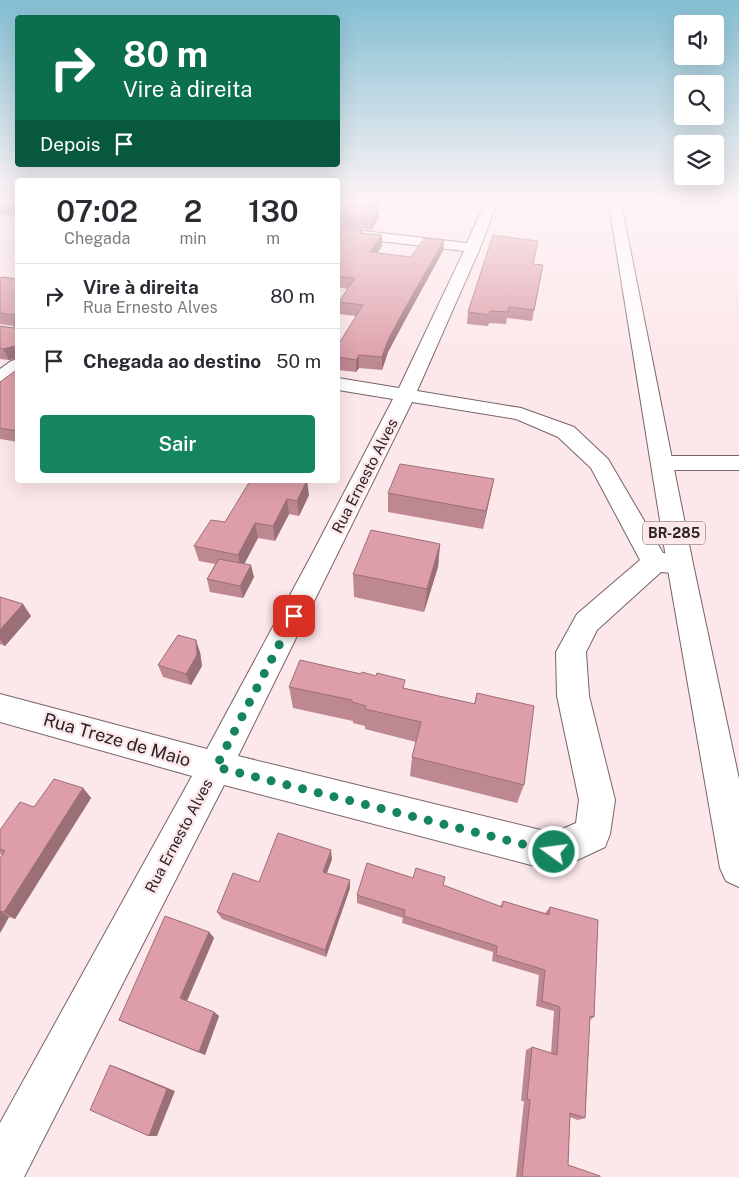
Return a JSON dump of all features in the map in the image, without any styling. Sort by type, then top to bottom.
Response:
[{"type":"main road","name":"Rua Ernesto Alves","points":[[0,1172],[216,767],[368,473],[471,253]]},
{"type":"main road","name":"BR-285","points":[[624,253],[662,463],[668,563],[739,868]]},
{"type":"main road","points":[[0,379],[15,367]]},
{"type":"main road","points":[[340,384],[521,414],[566,432],[600,464],[668,563]]},
{"type":"main road","points":[[662,463],[739,463]]},
{"type":"main road","name":"Rua Treze de Maio","points":[[0,708],[216,767],[554,852],[592,834],[597,800],[573,696],[571,652],[587,622],[668,563]]},
{"type":"building","points":[[340,253],[378,253],[411,257],[414,253],[437,253],[388,340],[382,357],[359,355],[356,360],[340,357],[340,342],[363,305],[340,302],[355,278],[340,276]]},
{"type":"building","points":[[487,253],[535,253],[533,264],[543,265],[534,310],[509,307],[508,312],[490,311],[489,315],[468,312]]},
{"type":"building","points":[[0,278],[15,279],[15,315],[0,313]]},
{"type":"building","points":[[15,315],[15,351],[14,346],[0,348],[0,326],[14,328]]},
{"type":"building","points":[[15,371],[15,430],[0,428],[0,382]]},
{"type":"building","points":[[400,464],[494,479],[486,511],[388,493]]},
{"type":"building","points":[[249,483],[306,483],[297,501],[287,499],[273,526],[255,523],[238,555],[194,546],[211,520],[225,522]]},
{"type":"building","points":[[371,530],[440,544],[427,589],[353,574]]},
{"type":"building","points":[[219,559],[251,565],[240,586],[207,579]]},
{"type":"building","points":[[0,597],[23,604],[0,630]]},
{"type":"building","points":[[178,635],[196,640],[197,655],[186,674],[158,665]]},
{"type":"building","points":[[300,660],[361,674],[362,672],[376,676],[377,673],[405,680],[403,688],[475,704],[477,693],[534,706],[524,785],[412,757],[421,722],[365,709],[366,706],[352,702],[352,700],[289,687]]},
{"type":"building","points":[[54,779],[83,788],[4,912],[0,911],[0,858],[5,851],[0,849],[0,830],[20,802],[34,807]]},
{"type":"building","points":[[278,833],[331,850],[323,872],[350,880],[325,950],[217,912],[233,873],[259,882]]},
{"type":"building","points":[[367,863],[413,878],[416,868],[445,877],[443,885],[502,907],[503,901],[549,915],[550,907],[598,920],[594,1017],[590,1016],[585,1118],[570,1113],[568,1165],[600,1177],[522,1177],[530,1100],[527,1099],[532,1047],[557,1055],[560,1007],[542,1001],[545,970],[496,955],[497,946],[404,916],[405,910],[357,895]]},
{"type":"building","points":[[165,916],[209,932],[180,998],[214,1012],[199,1052],[119,1020]]},
{"type":"building","points":[[110,1065],[167,1089],[149,1136],[90,1110]]},
{"type":"route","points":[[294,616],[216,767],[554,852]]}]
